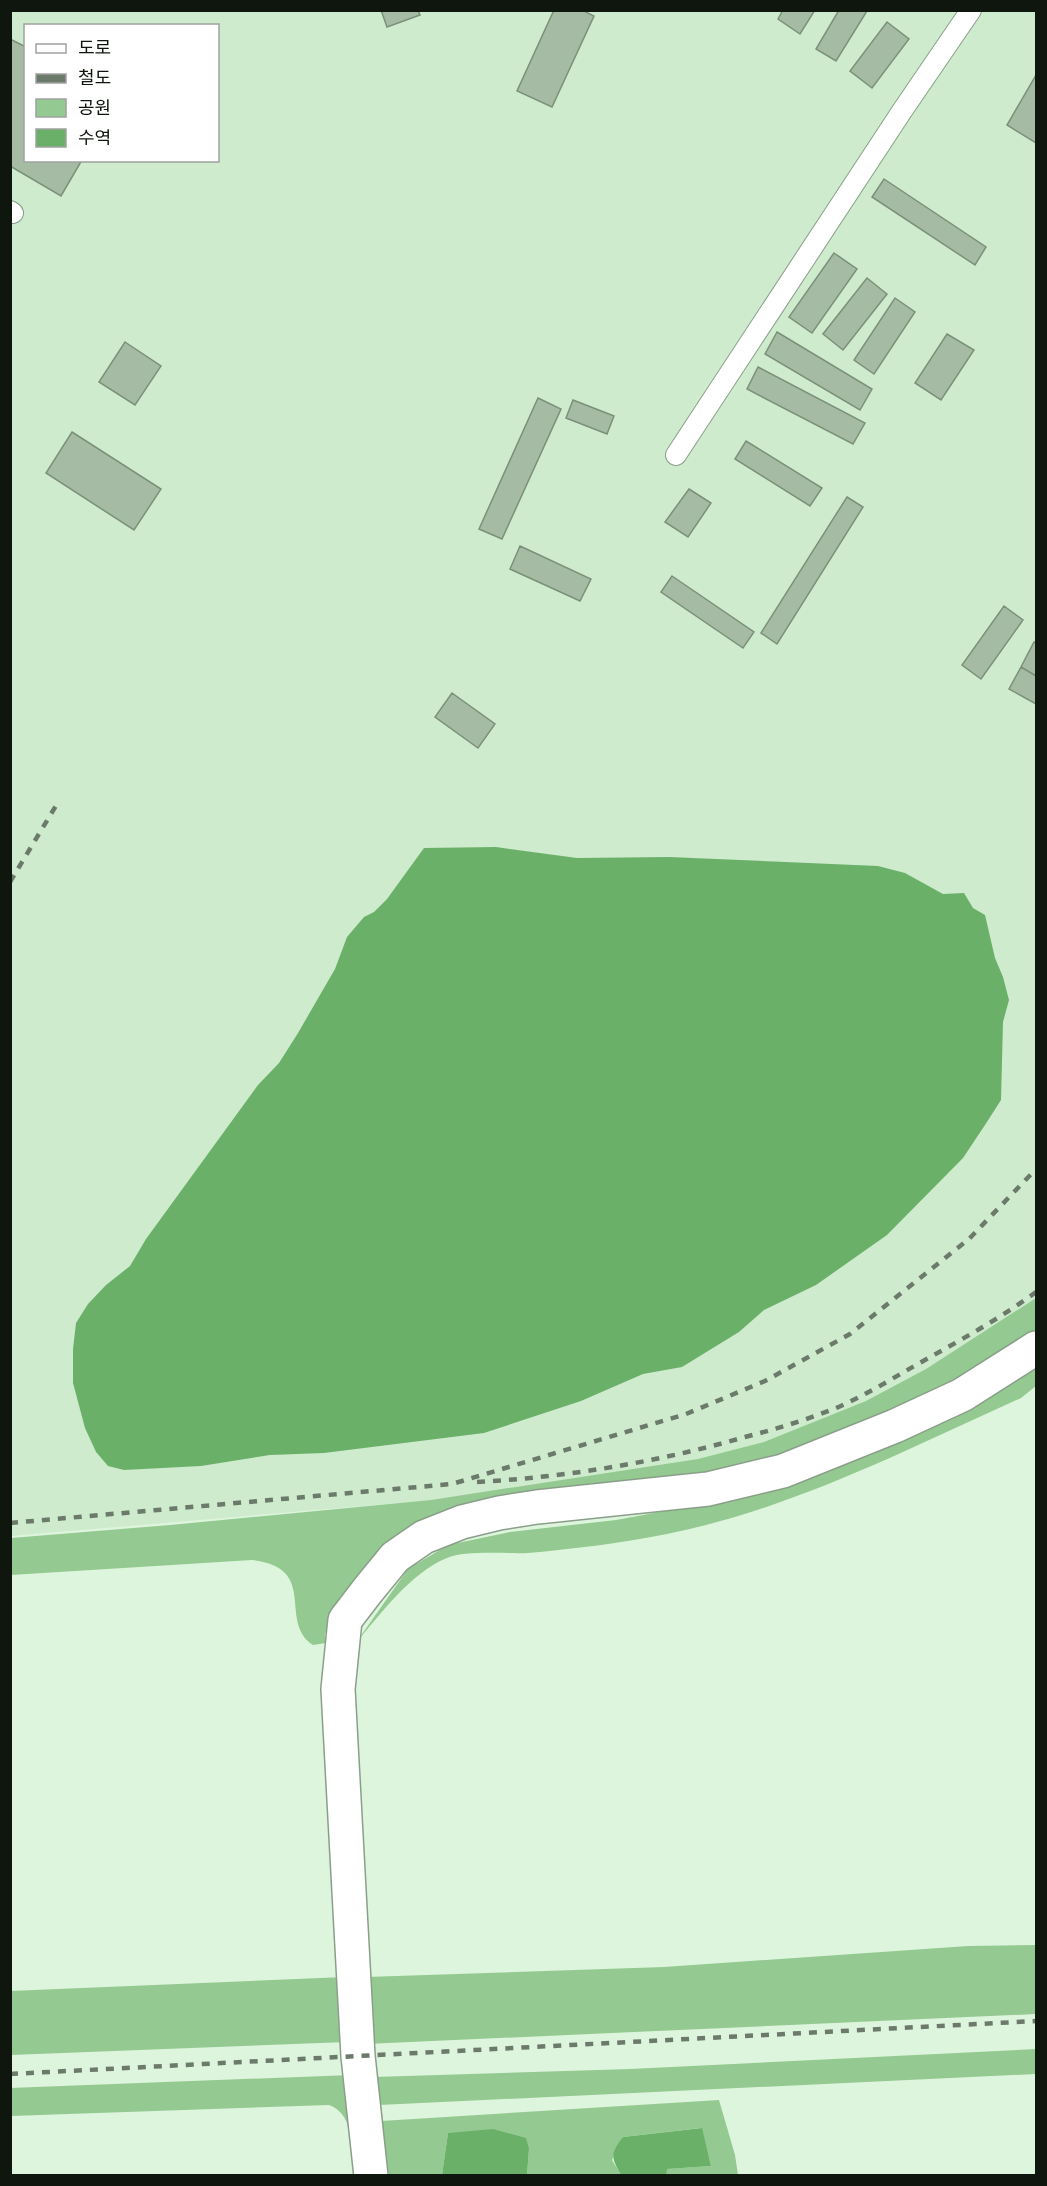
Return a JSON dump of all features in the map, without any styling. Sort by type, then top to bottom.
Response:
[{"type":"street","points":[[371,2175],[358,2056],[338,1689],[345,1620],[395,1557],[424,1537],[462,1522],[499,1513],[708,1489],[783,1471],[895,1426],[962,1395],[1036,1348]]},
{"type":"lane","points":[[676,455],[971,10]]},
{"type":"shaded area","points":[[11,11],[1036,11],[1036,1304],[875,1403],[758,1450],[505,1494],[11,1536]]},
{"type":"green space","points":[[1036,1298],[1036,1333],[980,1370],[777,1461],[472,1513],[353,1585],[325,1634],[326,1643],[313,1645],[303,1635],[298,1623],[292,1584],[285,1573],[273,1565],[252,1560],[11,1575],[11,1538],[431,1500],[698,1459],[764,1442],[866,1401],[926,1369]]},
{"type":"green space","points":[[1036,1356],[1036,1386],[1021,1398],[848,1476],[759,1510],[667,1534],[615,1543],[528,1553],[465,1554],[447,1558],[433,1565],[408,1584],[355,1644],[408,1569],[448,1545],[510,1532],[616,1520],[702,1504]]},
{"type":"green space","points":[[1036,1945],[1036,2014],[366,2044],[366,1977],[664,1967],[968,1946]]},
{"type":"green space","points":[[345,1977],[347,2042],[11,2055],[10,1991]]},
{"type":"green space","points":[[1036,2049],[1036,2074],[379,2105],[374,2077],[630,2069]]},
{"type":"green space","points":[[351,2075],[356,2175],[348,2126],[338,2110],[329,2105],[11,2116],[10,2088]]},
{"type":"green space","points":[[719,2100],[735,2155],[738,2175],[666,2175],[666,2169],[711,2166],[701,2128],[623,2137],[612,2160],[621,2175],[527,2175],[529,2149],[448,2133],[442,2175],[389,2175],[381,2121]]},
{"type":"water","points":[[496,847],[577,858],[669,857],[878,866],[905,873],[943,894],[964,893],[973,908],[985,915],[995,958],[1009,1000],[1003,1022],[1001,1100],[963,1158],[887,1235],[816,1285],[764,1310],[739,1332],[682,1367],[643,1374],[581,1401],[484,1433],[324,1453],[270,1455],[201,1466],[124,1470],[108,1466],[96,1452],[85,1428],[73,1383],[76,1323],[88,1304],[106,1285],[130,1266],[146,1239],[258,1085],[279,1063],[335,969],[347,937],[364,917],[374,912],[387,899],[424,848]]},
{"type":"water","points":[[702,2128],[711,2166],[667,2169],[666,2175],[621,2175],[615,2164],[614,2152],[623,2137]]},
{"type":"water","points":[[493,2129],[526,2138],[529,2149],[527,2175],[442,2175],[448,2133]]},
{"type":"building","points":[[381,10],[418,10],[420,15],[387,27]]},
{"type":"building","points":[[554,10],[582,10],[594,16],[552,107],[517,91]]},
{"type":"building","points":[[783,10],[815,10],[800,34],[778,19]]},
{"type":"building","points":[[839,10],[867,11],[836,61],[816,49]]},
{"type":"building","points":[[887,22],[909,39],[872,88],[850,71]]},
{"type":"building","points":[[10,39],[24,46],[24,162],[81,162],[61,196],[10,166]]},
{"type":"building","points":[[1036,75],[1036,143],[1007,125]]},
{"type":"building","points":[[884,179],[986,247],[975,265],[872,197]]},
{"type":"building","points":[[834,253],[857,269],[812,333],[789,317]]},
{"type":"building","points":[[867,278],[887,294],[843,350],[823,334]]},
{"type":"building","points":[[895,298],[915,312],[874,374],[854,360]]},
{"type":"building","points":[[777,332],[872,389],[860,410],[765,354]]},
{"type":"building","points":[[947,334],[974,350],[941,400],[915,383]]},
{"type":"building","points":[[125,342],[161,366],[135,405],[99,382]]},
{"type":"building","points":[[758,367],[865,423],[853,444],[747,389]]},
{"type":"building","points":[[538,398],[561,409],[502,539],[479,529]]},
{"type":"building","points":[[573,400],[614,416],[607,434],[566,418]]},
{"type":"building","points":[[72,432],[161,489],[134,530],[46,473]]},
{"type":"building","points":[[746,441],[822,488],[810,506],[735,459]]},
{"type":"building","points":[[689,489],[711,503],[688,537],[665,522]]},
{"type":"building","points":[[847,497],[863,507],[777,644],[761,633]]},
{"type":"building","points":[[520,546],[591,579],[580,601],[510,569]]},
{"type":"building","points":[[672,576],[754,632],[743,648],[661,592]]},
{"type":"building","points":[[1004,606],[1023,620],[981,679],[962,665]]},
{"type":"building","points":[[1034,642],[1036,643],[1036,676],[1021,667]]},
{"type":"building","points":[[1021,667],[1036,676],[1036,704],[1009,689]]},
{"type":"building","points":[[452,693],[495,724],[478,748],[435,717]]},
{"type":"railway","points":[[10,882],[57,804]]},
{"type":"railway","points":[[10,1523],[452,1484],[686,1414],[765,1381],[850,1334],[969,1239],[1036,1169]]},
{"type":"railway","points":[[477,1482],[579,1472],[646,1461],[712,1446],[802,1420],[836,1408],[877,1388],[1007,1312],[1036,1292]]},
{"type":"railway","points":[[10,2074],[1036,2021]]}]
